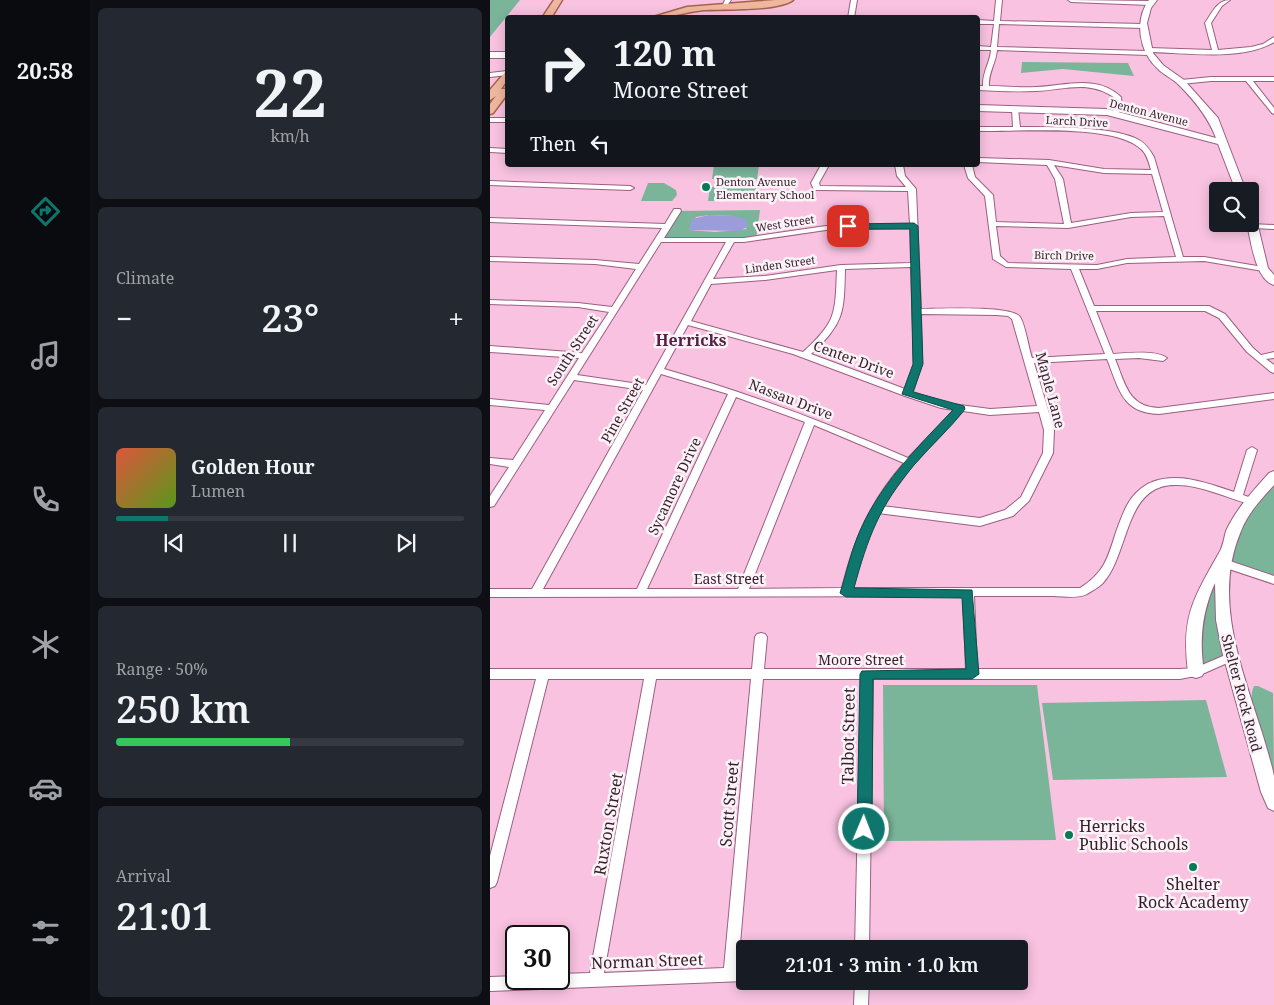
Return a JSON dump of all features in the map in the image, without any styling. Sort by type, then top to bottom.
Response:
[{"type":"main road","points":[[548,15],[558,0]]},
{"type":"main road","points":[[557,15],[567,0]]},
{"type":"main road","points":[[654,15],[673,9],[724,2],[772,0]]},
{"type":"main road","points":[[663,15],[678,10],[724,2],[789,0]]},
{"type":"main road","points":[[491,105],[505,84]]},
{"type":"street","points":[[852,15],[854,0]]},
{"type":"street","points":[[986,88],[986,77],[993,62],[999,0]]},
{"type":"street","points":[[1071,0],[1152,2],[1145,14],[1143,26],[1149,51],[1160,67],[1181,82],[1213,118],[1239,182]]},
{"type":"street","points":[[1216,50],[1208,23],[1220,5],[1227,0]]},
{"type":"street","points":[[980,22],[1143,26]]},
{"type":"street","points":[[980,48],[1149,51],[1258,49],[1268,45],[1274,39]]},
{"type":"street","points":[[490,56],[505,57]]},
{"type":"street","points":[[490,75],[505,82]]},
{"type":"street","points":[[490,79],[505,82]]},
{"type":"street","points":[[1248,79],[1272,108]]},
{"type":"street","points":[[1181,82],[1274,79]]},
{"type":"street","points":[[980,88],[1026,89],[1090,84],[1107,89],[1118,97],[1119,103],[1115,114]]},
{"type":"street","name":"Denton Avenue","points":[[980,108],[1088,110],[1115,114],[1224,143]]},
{"type":"street","points":[[1015,108],[1017,129]]},
{"type":"street","points":[[490,120],[505,120]]},
{"type":"street","name":"Larch Drive","points":[[980,128],[1096,131],[1132,139],[1147,150],[1180,259]]},
{"type":"street","points":[[490,150],[505,151]]},
{"type":"street","points":[[980,160],[1049,162],[1104,171],[1154,172]]},
{"type":"street","points":[[1049,162],[1059,179],[1068,226]]},
{"type":"street","points":[[824,167],[815,184],[817,188],[912,189]]},
{"type":"street","points":[[900,167],[902,176],[912,189],[914,226],[918,364],[908,394]]},
{"type":"street","name":"Birch Drive","points":[[969,167],[972,178],[989,195],[996,257],[1001,262],[1012,266],[1097,267],[1126,260],[1180,259],[1219,260],[1263,269]]},
{"type":"street","points":[[490,183],[630,188]]},
{"type":"street","name":"South Street","points":[[490,504],[677,211]]},
{"type":"street","points":[[993,224],[1068,226],[1131,215],[1167,214]]},
{"type":"street","points":[[490,220],[668,226]]},
{"type":"street","name":"West Street","points":[[659,240],[756,239],[826,228],[914,226]]},
{"type":"street","points":[[1259,226],[1274,227]]},
{"type":"street","points":[[1255,232],[1263,269],[1274,282]]},
{"type":"street","name":"Pine Street","points":[[536,592],[731,240]]},
{"type":"street","points":[[490,259],[596,262],[641,267]]},
{"type":"street","name":"Linden Street","points":[[708,282],[755,280],[841,267],[915,265]]},
{"type":"street","points":[[805,355],[826,336],[837,321],[841,267]]},
{"type":"street","points":[[1074,267],[1126,396],[1131,404],[1145,410],[1159,411],[1274,396]]},
{"type":"street","points":[[490,302],[578,305],[615,310]]},
{"type":"street","points":[[1092,309],[1196,307],[1214,311],[1222,316],[1250,350],[1274,370]]},
{"type":"street","name":"Maple Lane","points":[[876,509],[969,522],[995,519],[1009,513],[1025,499],[1048,452],[1049,430],[1016,318],[1010,314],[917,311]]},
{"type":"street","name":"Center Drive","points":[[686,322],[805,355],[908,394],[960,409],[990,412],[1044,410]]},
{"type":"street","points":[[490,349],[584,356]]},
{"type":"street","points":[[1029,361],[1139,355],[1163,358]]},
{"type":"street","points":[[1260,358],[1274,355]]},
{"type":"street","name":"Nassau Drive","points":[[659,370],[734,392],[811,420],[910,462]]},
{"type":"street","points":[[571,377],[650,388]]},
{"type":"street","name":"Sycamore Drive","points":[[640,592],[734,392]]},
{"type":"street","points":[[490,402],[551,408]]},
{"type":"street","points":[[846,593],[862,538],[876,509],[910,462],[960,409]]},
{"type":"street","points":[[742,593],[811,420]]},
{"type":"street","points":[[1244,499],[1252,450]]},
{"type":"street","points":[[490,461],[515,464]]},
{"type":"street","name":"Shelter Rock Road","points":[[1274,476],[1244,499],[1224,560],[1223,618],[1230,657],[1274,803]]},
{"type":"street","name":"East Street","points":[[490,593],[1069,594],[1082,592],[1104,579],[1134,501],[1147,487],[1159,482],[1179,481],[1244,499]]},
{"type":"street","points":[[1196,672],[1192,643],[1193,628],[1202,596],[1214,570],[1224,560],[1274,580]]},
{"type":"street","points":[[968,593],[972,674]]},
{"type":"street","name":"Scott Street","points":[[730,975],[761,637]]},
{"type":"street","name":"Moore Street","points":[[490,674],[1196,672],[1230,657]]},
{"type":"street","points":[[490,882],[543,674]]},
{"type":"street","name":"Ruxton Street","points":[[596,980],[651,674]]},
{"type":"street","name":"Talbot Street","points":[[862,940],[867,674]]},
{"type":"street","name":"Norman Street","points":[[490,984],[736,975]]},
{"type":"street","points":[[861,1005],[862,990]]},
{"type":"green space","points":[[490,0],[520,0],[508,15],[505,15],[505,18],[490,37]]},
{"type":"green space","points":[[1022,62],[1128,63],[1134,76],[1063,69],[1021,73]]},
{"type":"green space","points":[[714,167],[759,167],[757,179],[712,179]]},
{"type":"green space","points":[[648,183],[664,183],[676,190],[677,195],[672,201],[641,201]]},
{"type":"green space","points":[[756,186],[754,201],[708,201],[710,187]]},
{"type":"green space","points":[[760,210],[756,239],[659,240],[677,211]],"holes":[[[709,215],[733,216],[747,229],[715,232],[689,230],[696,217]]]},
{"type":"green space","points":[[1274,476],[1274,580],[1224,564],[1230,657],[1196,672],[1192,643],[1230,539]]},
{"type":"green space","points":[[883,685],[1037,685],[1056,840],[884,841]]},
{"type":"green space","points":[[1254,686],[1273,693],[1274,773],[1254,718],[1252,695]]},
{"type":"green space","points":[[1206,700],[1227,777],[1053,780],[1042,703]]},
{"type":"water","points":[[709,215],[733,216],[746,219],[748,226],[740,231],[689,230],[692,219]]},
{"type":"place","name":"Denton Avenue Elementary School","points":[[706,187]]},
{"type":"place","name":"Herricks Public Schools","points":[[1069,835]]},
{"type":"place","name":"Shelter Rock Academy","points":[[1193,867]]},
{"type":"district","name":"Herricks","points":[[691,340]]},
{"type":"route","points":[[848,226],[914,226],[918,364],[915,378],[908,394],[944,406],[960,409],[910,462],[883,497],[868,522],[846,593],[968,593],[972,674],[867,674],[864,829]]}]
